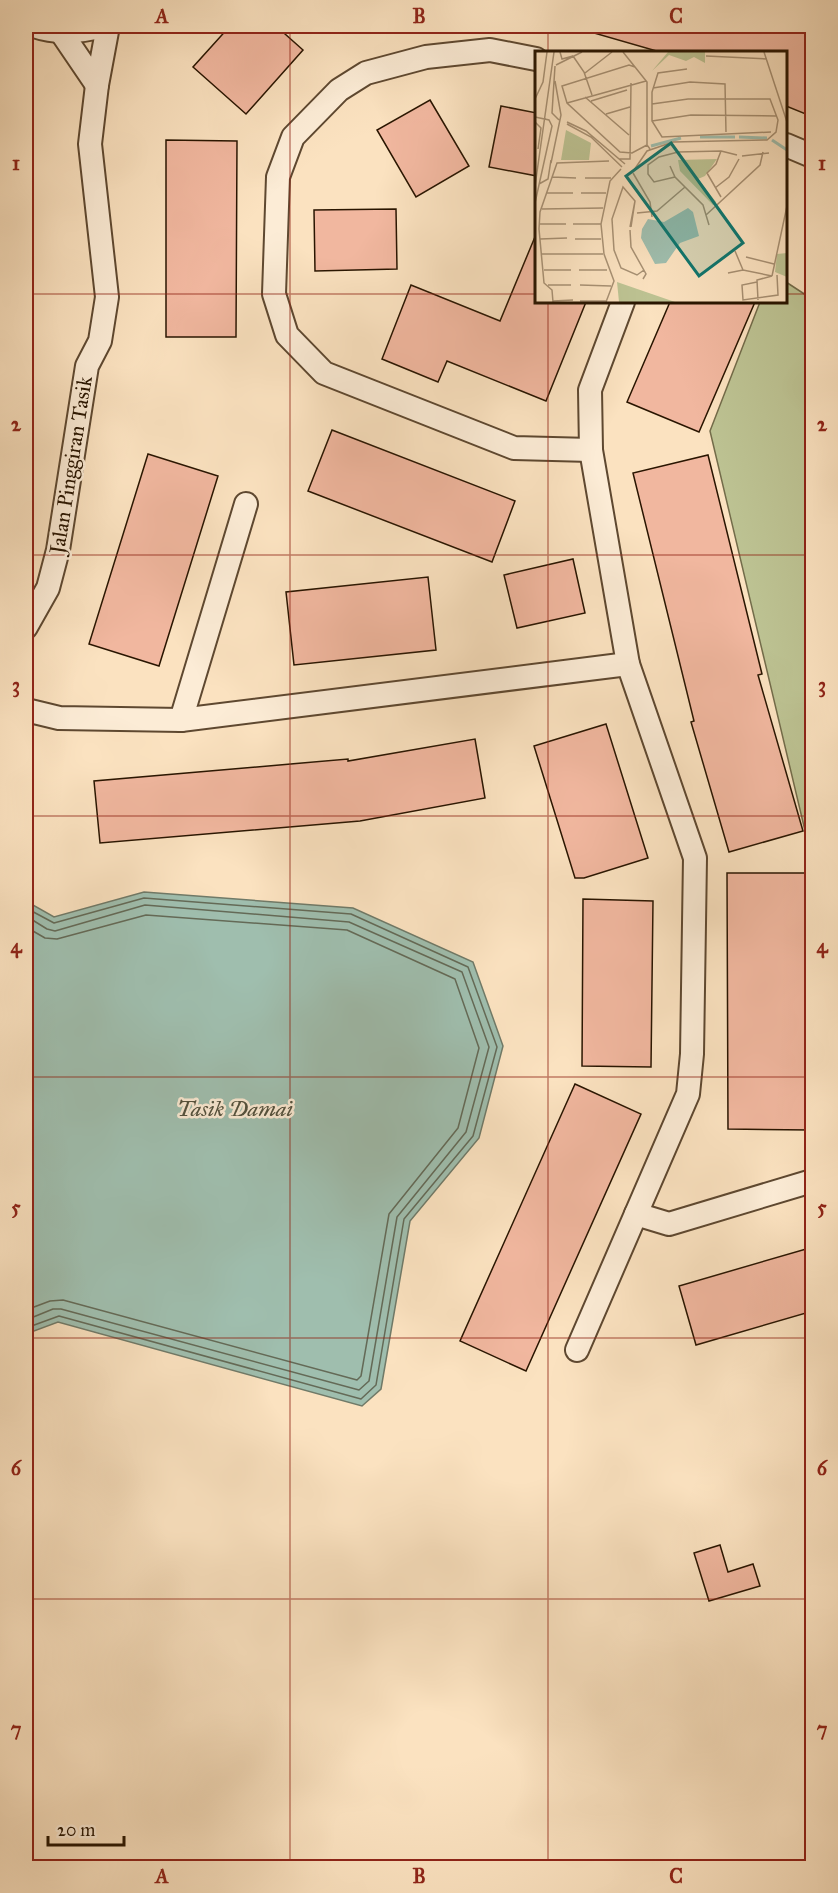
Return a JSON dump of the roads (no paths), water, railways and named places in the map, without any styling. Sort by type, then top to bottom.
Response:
[{"type":"street","points":[[34,26],[61,32],[85,31],[103,26]]},
{"type":"street","name":"Jalan Pinggiran Tasik","points":[[26,627],[48,588],[58,550],[87,366],[100,341],[107,297],[90,144],[97,85],[108,26]]},
{"type":"street","points":[[61,32],[97,85]]},
{"type":"street","points":[[535,59],[490,50],[426,57],[366,73],[339,90],[293,137],[278,177],[274,294],[287,335],[324,373],[514,448],[591,450]]},
{"type":"street","points":[[787,145],[813,156]]},
{"type":"street","points":[[577,1350],[688,1094],[692,1054],[695,858],[628,664],[591,450],[590,390],[623,303]]},
{"type":"street","points":[[181,720],[246,504]]},
{"type":"street","points":[[26,710],[59,718],[181,720],[628,664]]},
{"type":"street","points":[[636,1214],[669,1224],[813,1180]]},
{"type":"water","name":"Tasik Damai","points":[[144,892],[353,908],[473,962],[503,1046],[479,1138],[410,1221],[381,1389],[362,1406],[58,1322],[26,1334],[26,901],[54,917]]}]
